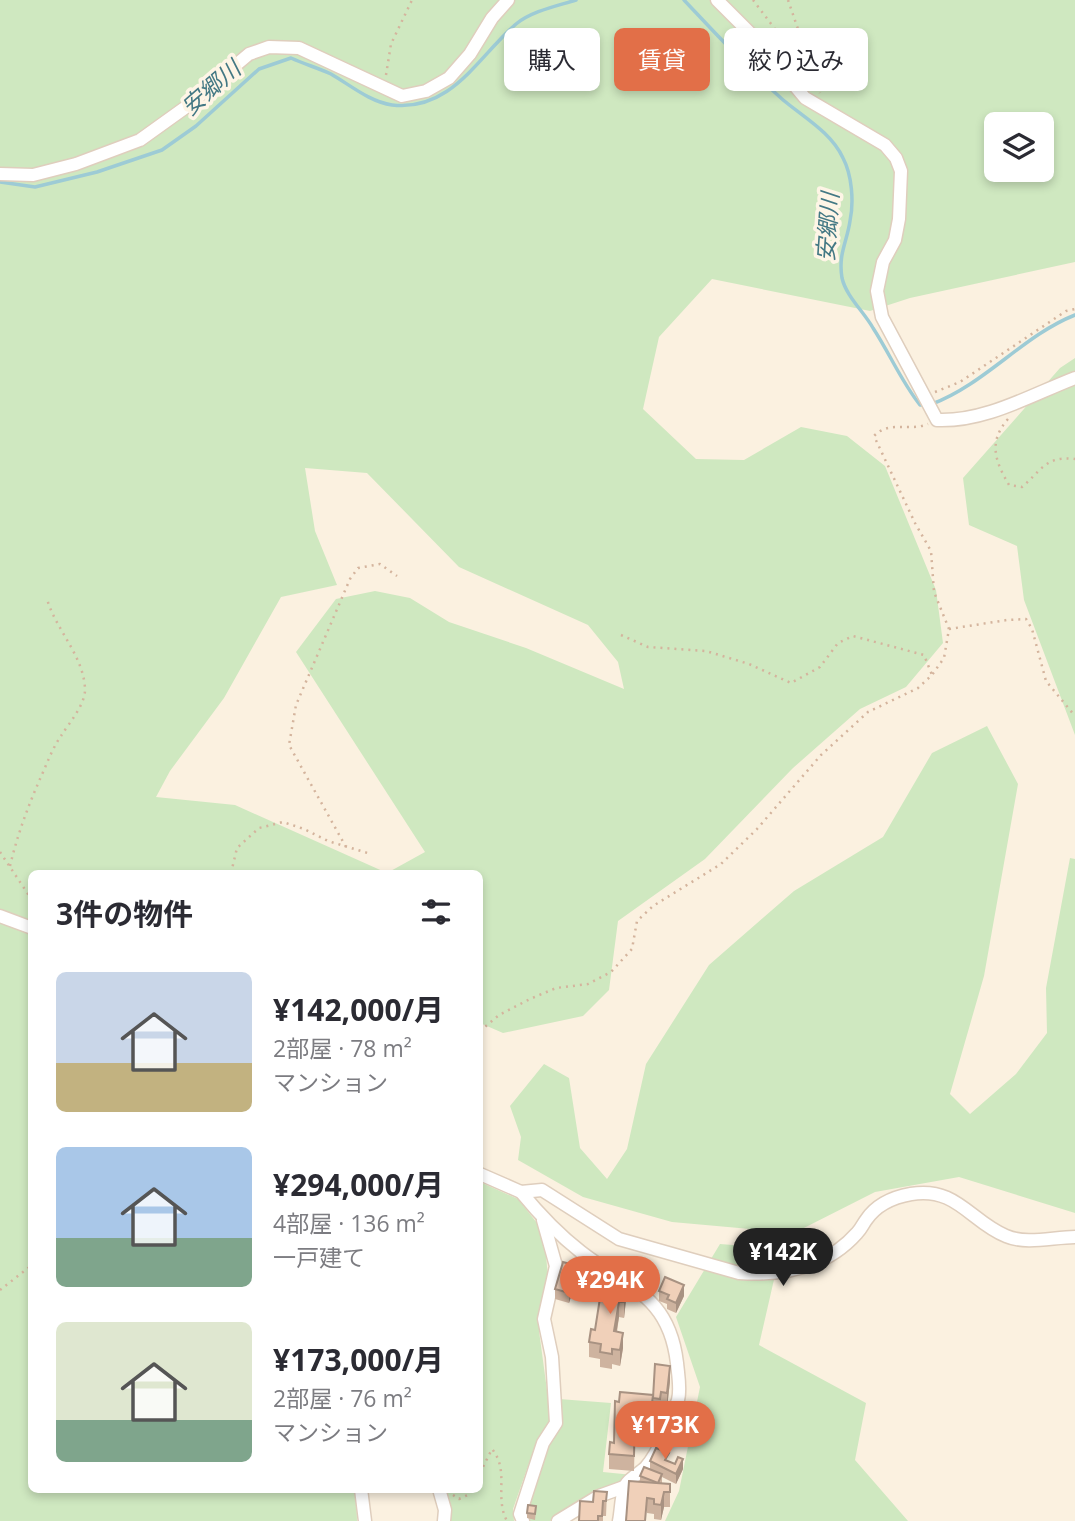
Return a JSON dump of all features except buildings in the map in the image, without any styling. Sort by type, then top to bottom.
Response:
[{"type":"street","points":[[0,174],[33,175],[76,164],[141,140],[186,107],[249,54],[269,47],[299,48],[402,96],[426,91],[449,78],[470,54],[492,18],[508,0]]},
{"type":"street","points":[[717,0],[754,36],[805,98],[885,145],[896,158],[902,181],[899,219],[895,240],[883,262],[877,291],[882,317],[931,407],[958,421],[986,414],[1075,377]]},
{"type":"street","points":[[0,916],[28,926]]},
{"type":"street","points":[[483,1175],[521,1192],[542,1219],[578,1250],[605,1270],[629,1283],[648,1299],[664,1317],[674,1345],[679,1397],[665,1432],[647,1465],[624,1487],[599,1496],[558,1521]]},
{"type":"street","points":[[521,1192],[542,1190],[619,1239],[739,1273],[788,1271],[832,1256],[859,1232],[867,1218],[883,1203],[908,1194],[928,1192],[963,1205],[1005,1236],[1022,1241],[1075,1237]]},
{"type":"street","points":[[523,1521],[520,1514],[531,1477],[543,1443],[556,1423],[552,1357],[544,1319],[555,1266],[542,1219]]},
{"type":"street","points":[[619,1521],[624,1487]]},
{"type":"street","points":[[362,1493],[365,1521]]},
{"type":"street","points":[[440,1493],[445,1510],[444,1521]]},
{"type":"path","points":[[383,88],[391,44],[412,0]]},
{"type":"path","points":[[753,0],[774,28]]},
{"type":"path","points":[[788,0],[798,28]]},
{"type":"path","points":[[483,1028],[499,1015],[530,999],[556,988],[588,984],[611,972],[632,949],[637,921],[653,906],[721,864],[757,829],[821,755],[868,712],[918,688],[932,676],[944,658],[949,629],[934,592],[931,551],[874,436],[881,429],[894,426],[920,427],[931,407],[960,382],[1066,312],[1075,309]]},
{"type":"path","points":[[1013,414],[995,436],[1000,469],[1009,485],[1022,487],[1044,464],[1064,457],[1075,459]]},
{"type":"path","points":[[346,847],[289,745],[296,705],[350,579],[358,568],[380,565],[397,576]]},
{"type":"path","points":[[10,866],[19,829],[38,782],[58,739],[75,716],[85,690],[76,656],[51,614],[47,599]]},
{"type":"path","points":[[949,629],[1007,620],[1026,620],[1032,629],[1046,681],[1075,714]]},
{"type":"path","points":[[621,635],[648,647],[706,651],[749,664],[791,683],[820,667],[838,643],[853,636],[924,655],[932,676]]},
{"type":"path","points":[[231,870],[237,848],[259,828],[283,822],[371,854]]},
{"type":"path","points":[[0,852],[28,894]]},
{"type":"path","points":[[0,1290],[28,1268]]},
{"type":"path","points":[[483,1468],[492,1449],[501,1460],[501,1497],[507,1521]]},
{"type":"path","points":[[451,1493],[459,1499],[470,1493]]},
{"type":"green space","points":[[0,0],[1075,0],[1075,262],[910,298],[870,311],[712,279],[659,337],[643,409],[696,459],[744,460],[801,427],[847,436],[885,466],[936,590],[943,643],[906,687],[860,709],[793,768],[705,859],[618,921],[609,990],[583,1016],[503,1033],[483,1024],[483,870],[392,870],[425,852],[296,652],[336,599],[375,591],[410,598],[449,622],[526,648],[624,689],[618,662],[588,625],[459,567],[367,473],[305,468],[315,531],[337,585],[281,597],[224,698],[170,771],[156,797],[235,805],[380,870],[28,870],[28,1493],[356,1493],[357,1521],[0,1521]]},
{"type":"green space","points":[[1075,358],[1075,735],[1024,600],[1017,546],[969,525],[963,478],[1060,368]]},
{"type":"green space","points":[[987,726],[1018,784],[984,976],[950,1094],[970,1114],[1016,1074],[1047,1033],[1046,988],[1070,858],[1075,859],[1075,1213],[959,1177],[875,1192],[794,1233],[672,1222],[583,1197],[518,1160],[521,1137],[510,1106],[544,1064],[569,1078],[580,1148],[607,1179],[627,1149],[646,1064],[709,965],[794,891],[883,837],[932,753]]},
{"type":"green space","points":[[483,1183],[518,1199],[537,1223],[546,1255],[548,1277],[541,1304],[539,1331],[551,1420],[535,1446],[513,1509],[514,1521],[449,1521],[441,1493],[483,1493]]},
{"type":"green space","points":[[720,1244],[781,1249],[759,1345],[866,1403],[855,1460],[908,1521],[665,1521],[679,1491],[700,1387],[676,1317]]},
{"type":"green space","points":[[559,1399],[611,1403],[603,1472],[633,1475],[550,1521],[524,1521],[523,1508]]},
{"type":"waterway","name":"安郷川","points":[[0,182],[35,187],[97,172],[162,150],[196,126],[259,69],[291,58],[331,74],[368,97],[384,103],[413,105],[431,100],[462,80],[522,19],[576,0]]},
{"type":"waterway","name":"安郷川","points":[[684,0],[756,75],[824,133],[838,149],[848,172],[852,197],[841,262],[844,285],[913,396],[920,405],[924,405]]},
{"type":"waterway","name":"安郷川","points":[[932,404],[970,384],[1039,335],[1075,315]]}]
